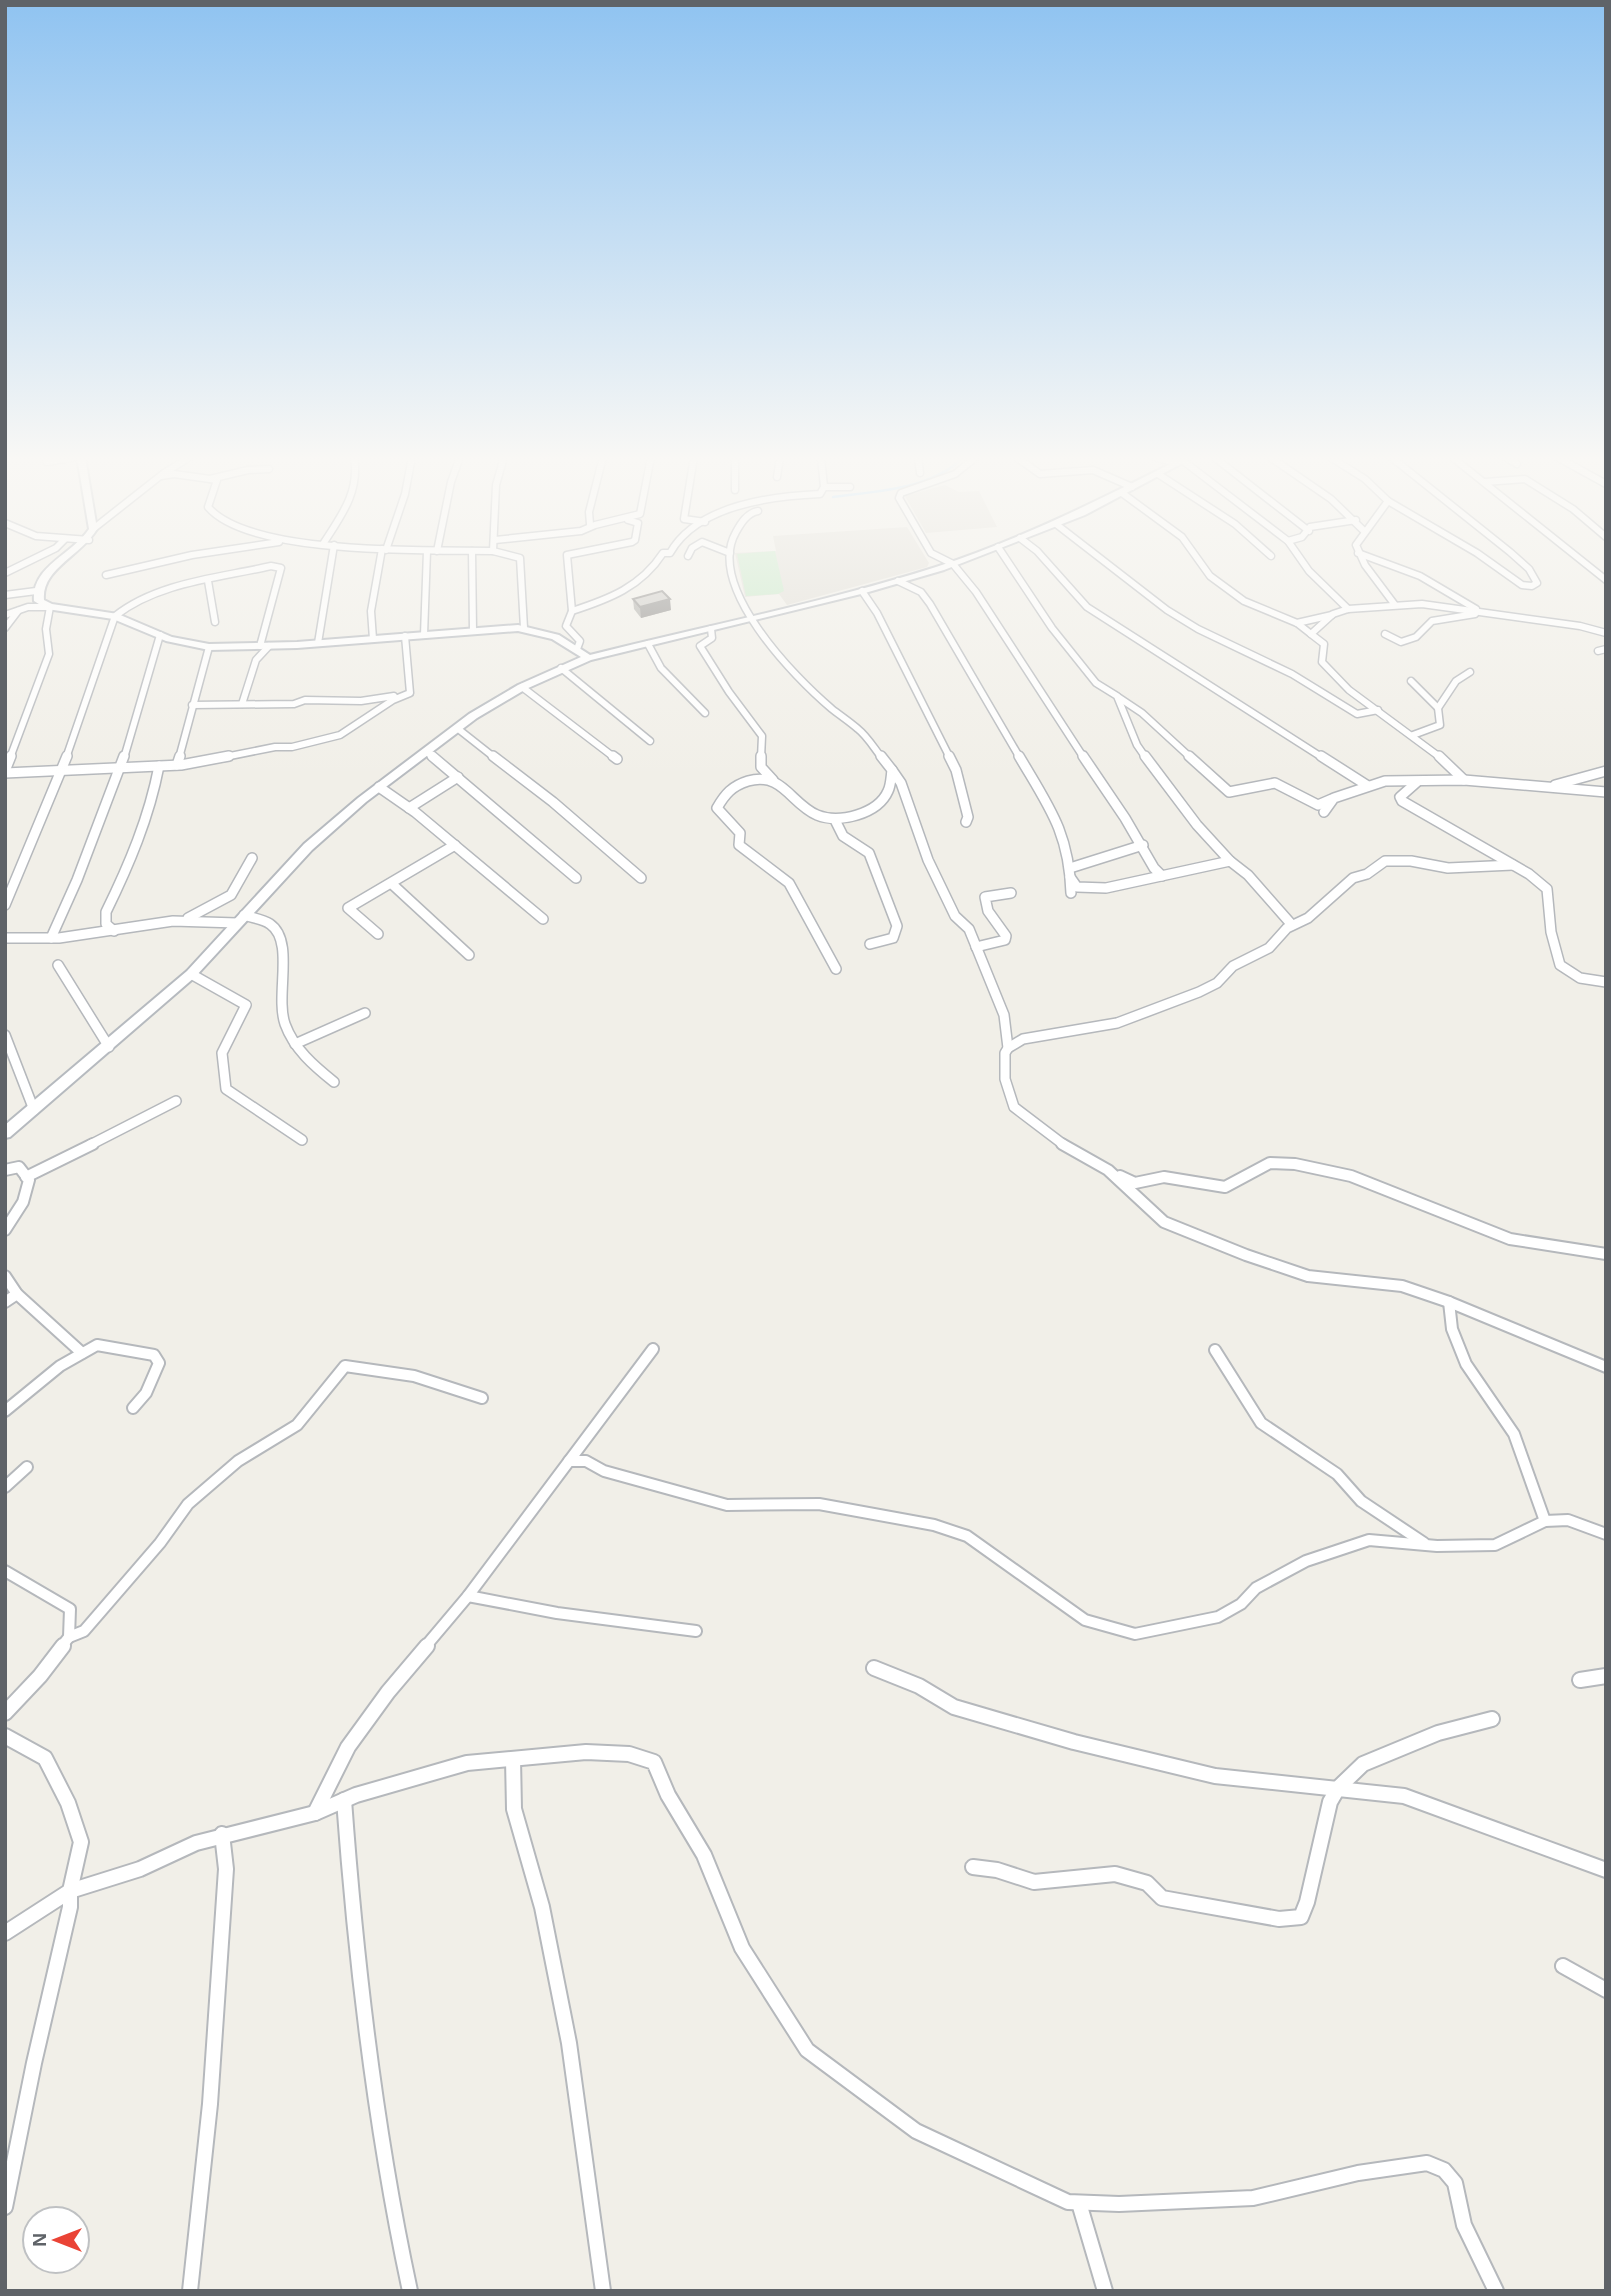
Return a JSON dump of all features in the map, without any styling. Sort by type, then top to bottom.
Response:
[{"type":"main road","points":[[60,564],[41,578],[36,591],[39,601],[50,607],[115,616],[160,635],[209,647],[318,643],[524,628],[553,635],[588,658]]},
{"type":"main road","points":[[5,1133],[191,974],[308,847],[426,751],[522,687],[588,658],[862,591],[953,564]]},
{"type":"street","points":[[5,573],[23,564]]},
{"type":"street","points":[[106,575],[153,564]]},
{"type":"street","points":[[318,643],[333,564]]},
{"type":"street","points":[[373,639],[371,611],[381,564]]},
{"type":"street","points":[[424,635],[427,564]]},
{"type":"street","points":[[472,564],[473,631]]},
{"type":"street","points":[[520,564],[524,628]]},
{"type":"street","points":[[568,564],[572,611],[566,626],[580,641],[577,649]]},
{"type":"street","points":[[572,611],[621,590],[649,574],[656,564]]},
{"type":"street","points":[[731,564],[731,574],[749,619],[806,684],[832,709],[860,730],[901,783],[928,860],[955,916],[968,929],[1004,1015],[1008,1048]]},
{"type":"street","points":[[953,564],[976,592],[1143,845],[1154,868],[1162,876]]},
{"type":"street","points":[[1009,564],[1052,628],[1096,683],[1142,713],[1229,792],[1275,783],[1318,805],[1385,781],[1464,780],[1606,792]]},
{"type":"street","points":[[1049,564],[1087,607],[1368,786]]},
{"type":"street","points":[[1108,564],[1167,610],[1198,629],[1292,674],[1357,714],[1378,710]]},
{"type":"street","points":[[1201,564],[1210,576],[1244,601],[1297,623],[1324,644],[1322,662],[1328,671],[1413,735],[1464,780]]},
{"type":"street","points":[[1304,564],[1348,609]]},
{"type":"street","points":[[1367,564],[1395,606]]},
{"type":"street","points":[[1390,564],[1463,598],[1479,612]]},
{"type":"street","points":[[1493,564],[1522,585],[1532,586],[1537,583],[1524,564]]},
{"type":"street","points":[[1586,564],[1606,580]]},
{"type":"street","points":[[5,905],[62,771],[115,616],[158,591],[271,566],[281,568],[265,646],[256,660],[242,704]]},
{"type":"street","points":[[208,581],[215,621]]},
{"type":"street","points":[[898,581],[921,592],[1060,825],[1072,893]]},
{"type":"street","points":[[5,595],[36,591]]},
{"type":"street","points":[[862,591],[877,613],[956,770],[968,817],[966,822]]},
{"type":"street","points":[[1297,623],[1348,609],[1422,604],[1580,626],[1606,633]]},
{"type":"street","points":[[5,615],[19,610],[50,607],[46,629],[49,654],[5,772],[177,765],[275,747],[292,747],[340,735],[410,693],[405,636]]},
{"type":"street","points":[[5,628],[19,610]]},
{"type":"street","points":[[1385,634],[1401,642],[1416,637],[1432,621],[1479,612]]},
{"type":"street","points":[[1311,634],[1333,614]]},
{"type":"street","points":[[710,628],[712,638],[700,646],[729,692],[762,736],[761,767],[815,815],[835,821],[853,817],[875,804],[888,792],[892,770]]},
{"type":"street","points":[[51,938],[78,880],[130,741],[160,635]]},
{"type":"street","points":[[648,645],[661,668],[705,713]]},
{"type":"street","points":[[177,765],[209,647]]},
{"type":"street","points":[[561,668],[650,741]]},
{"type":"street","points":[[1438,708],[1456,681],[1471,673]]},
{"type":"street","points":[[1412,681],[1438,708],[1440,724],[1413,735]]},
{"type":"street","points":[[192,705],[374,700],[397,696],[408,686]]},
{"type":"street","points":[[522,687],[617,759]]},
{"type":"street","points":[[1117,696],[1138,745],[1198,825],[1293,925]]},
{"type":"street","points":[[457,728],[552,802],[641,878]]},
{"type":"street","points":[[426,751],[576,878]]},
{"type":"street","points":[[114,931],[106,924],[106,912],[141,840],[159,766]]},
{"type":"street","points":[[1545,788],[1606,771]]},
{"type":"street","points":[[410,808],[458,777]]},
{"type":"street","points":[[773,780],[760,778],[738,785],[727,791],[717,808],[740,833],[739,845],[789,883],[836,969]]},
{"type":"street","points":[[1417,782],[1403,793],[1402,801],[1513,865],[1547,889],[1551,932],[1560,965],[1580,978],[1606,982]]},
{"type":"street","points":[[379,787],[410,808],[543,919]]},
{"type":"street","points":[[1324,812],[1334,798]]},
{"type":"street","points":[[835,821],[843,836],[869,853],[897,926],[892,938],[870,944]]},
{"type":"street","points":[[378,934],[348,908],[455,845]]},
{"type":"street","points":[[1070,872],[1143,845]]},
{"type":"street","points":[[185,920],[231,895],[252,858]]},
{"type":"street","points":[[1070,872],[1077,887],[1106,888],[1230,861]]},
{"type":"street","points":[[1513,865],[1448,867],[1385,861],[1367,874],[1353,877],[1308,918],[1287,928],[1269,948],[1233,966],[1217,983],[1164,1007],[1117,1023],[1023,1039],[1004,1053],[1005,1079],[1014,1107],[1069,1149],[1135,1183],[1164,1177],[1225,1187],[1270,1163],[1295,1164],[1351,1177],[1510,1239],[1606,1254]]},
{"type":"street","points":[[391,884],[469,955]]},
{"type":"street","points":[[976,947],[1005,940],[1006,936],[988,911],[985,897],[1011,894]]},
{"type":"street","points":[[5,938],[51,938],[185,920],[241,919],[269,923],[279,932],[285,954],[280,990],[285,1022],[295,1044],[312,1065],[334,1082]]},
{"type":"street","points":[[58,965],[109,1046]]},
{"type":"street","points":[[191,974],[246,1005],[221,1050],[220,1068],[226,1089],[302,1140]]},
{"type":"street","points":[[295,1044],[365,1013]]},
{"type":"street","points":[[5,1035],[34,1110]]},
{"type":"street","points":[[26,1177],[61,1163],[144,1114],[176,1101]]},
{"type":"street","points":[[5,1170],[19,1167],[29,1180],[23,1202],[5,1230]]},
{"type":"street","points":[[1108,1170],[1164,1222],[1246,1255],[1308,1276],[1402,1286],[1449,1302],[1606,1367]]},
{"type":"street","points":[[5,1276],[17,1294],[82,1353]]},
{"type":"street","points":[[5,1302],[17,1294]]},
{"type":"street","points":[[1449,1302],[1452,1329],[1466,1364],[1514,1434],[1545,1521]]},
{"type":"street","points":[[5,1411],[60,1366],[97,1345],[154,1355],[159,1363],[146,1393],[133,1408]]},
{"type":"street","points":[[315,1813],[348,1747],[425,1645],[468,1596],[653,1349]]},
{"type":"street","points":[[1215,1350],[1261,1423],[1337,1475],[1361,1501],[1427,1545]]},
{"type":"street","points":[[5,1713],[40,1676],[69,1637],[85,1631],[203,1488],[251,1452],[295,1427],[316,1404],[331,1379],[345,1366],[414,1376],[482,1398]]},
{"type":"street","points":[[569,1461],[586,1461],[617,1475],[727,1505],[819,1504],[934,1525],[967,1536],[1085,1620],[1135,1634],[1218,1617],[1241,1604],[1256,1588],[1306,1560],[1369,1540],[1427,1545],[1495,1545],[1545,1521],[1568,1520],[1606,1534]]},
{"type":"street","points":[[5,1487],[27,1467]]},
{"type":"street","points":[[5,1571],[70,1609],[69,1637]]},
{"type":"street","points":[[468,1596],[556,1613],[696,1631]]},
{"type":"street","points":[[874,1668],[919,1686],[954,1707],[1074,1742],[1214,1776],[1404,1796],[1606,1870]]},
{"type":"street","points":[[1580,1680],[1606,1676]]},
{"type":"street","points":[[973,1867],[997,1870],[1034,1882],[1115,1874],[1147,1883],[1162,1898],[1279,1919],[1301,1917],[1307,1902],[1330,1802],[1338,1788],[1363,1764],[1438,1732],[1492,1718]]},
{"type":"street","points":[[5,1736],[45,1758],[68,1803],[81,1842],[69,1891],[70,1907],[34,2063],[5,2207]]},
{"type":"street","points":[[5,1933],[69,1891],[140,1869],[222,1834],[315,1813],[344,1800],[467,1763],[586,1752],[629,1754],[654,1762],[668,1794],[704,1855],[742,1948],[807,2050],[916,2131],[1068,2203],[1119,2204],[1253,2198],[1358,2173],[1427,2163],[1444,2170],[1455,2183],[1464,2225],[1496,2291]]},
{"type":"street","points":[[513,1759],[514,1810],[542,1907],[569,2043],[603,2291]]},
{"type":"street","points":[[344,1800],[351,1910],[384,2161],[410,2291]]},
{"type":"street","points":[[190,2291],[211,2090],[226,1869],[222,1834]]},
{"type":"street","points":[[1563,1966],[1606,1990]]},
{"type":"street","points":[[1079,2203],[1105,2291]]},
{"type":"shaded area","points":[[738,564],[928,564],[927,567],[787,605],[779,594],[745,597]]},
{"type":"green space","points":[[739,564],[778,564],[784,591],[778,594],[746,596]]},
{"type":"building","points":[[662,591],[670,599],[640,607],[633,599]]}]
